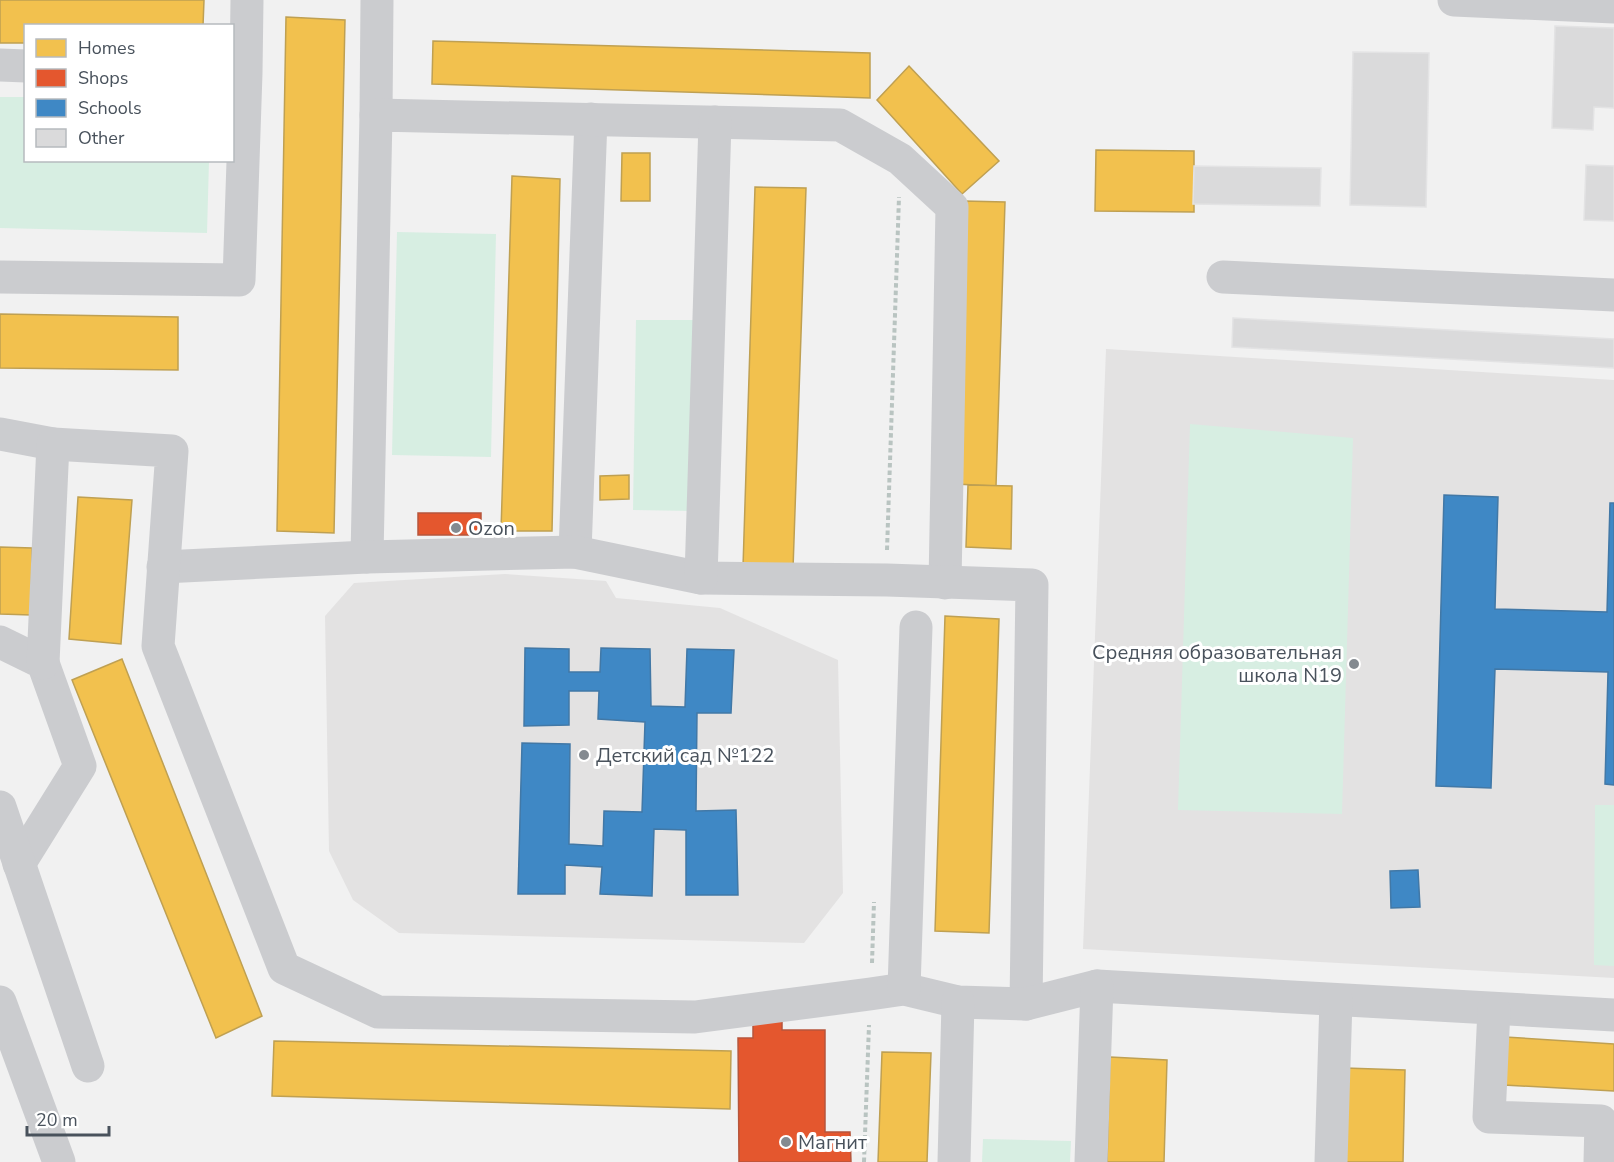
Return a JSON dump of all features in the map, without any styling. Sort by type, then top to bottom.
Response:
[{"type":"street","points":[[0,277],[239,280],[239,73],[247,0]]},
{"type":"street","points":[[367,557],[377,0]]},
{"type":"street","points":[[1454,0],[1614,7]]},
{"type":"street","points":[[0,65],[24,66]]},
{"type":"street","points":[[376,115],[840,125],[900,159],[952,207],[945,583]]},
{"type":"street","points":[[575,552],[591,119]]},
{"type":"street","points":[[701,578],[715,122]]},
{"type":"street","points":[[1223,278],[1614,295]]},
{"type":"street","points":[[0,434],[53,444],[172,451],[158,646],[284,968],[378,1012],[695,1017],[904,988],[958,1002],[1026,1004],[1097,986],[1614,1016]]},
{"type":"street","points":[[19,864],[80,766],[43,663],[53,444]]},
{"type":"street","points":[[163,567],[367,557],[575,552],[701,578],[886,580],[1032,585],[1026,1004]]},
{"type":"street","points":[[904,988],[916,627]]},
{"type":"street","points":[[0,642],[43,663]]},
{"type":"street","points":[[0,807],[88,1066]]},
{"type":"street","points":[[1091,1162],[1097,986]]},
{"type":"street","points":[[1331,1162],[1336,1000]]},
{"type":"street","points":[[0,1002],[59,1162]]},
{"type":"street","points":[[954,1162],[958,1002]]},
{"type":"street","points":[[1494,1009],[1488,1117],[1601,1121],[1600,1162]]},
{"type":"shaded area","name":"Средняя образовательная школа N19","points":[[1106,349],[1614,380],[1614,978],[1083,949]]},
{"type":"shaded area","name":"Детский сад №122","points":[[505,574],[606,581],[616,598],[720,608],[838,660],[843,893],[804,943],[399,933],[353,900],[329,851],[325,616],[354,583]]},
{"type":"green space","points":[[0,97],[24,97],[24,162],[209,162],[207,233],[0,228]]},
{"type":"green space","points":[[397,232],[496,234],[491,457],[392,455]]},
{"type":"green space","points":[[636,320],[696,320],[693,511],[633,510]]},
{"type":"green space","points":[[1190,424],[1353,438],[1342,814],[1178,810]]},
{"type":"green space","points":[[1595,805],[1614,805],[1614,966],[1594,965]]},
{"type":"green space","points":[[983,1139],[1071,1141],[1070,1162],[982,1162]]},
{"type":"building: Homes","points":[[0,0],[204,0],[203,24],[24,24],[24,43],[0,43]]},
{"type":"building: Homes","points":[[286,17],[345,20],[334,533],[277,531]]},
{"type":"building: Homes","points":[[433,41],[870,53],[870,98],[432,84]]},
{"type":"building: Homes","points":[[909,66],[999,161],[962,194],[877,100]]},
{"type":"building: Homes","points":[[1096,150],[1194,151],[1194,212],[1095,211]]},
{"type":"building: Homes","points":[[622,153],[650,153],[650,201],[621,201]]},
{"type":"building: Homes","points":[[512,176],[560,179],[552,531],[501,531]]},
{"type":"building: Homes","points":[[755,187],[806,188],[793,569],[743,567]]},
{"type":"building: Homes","points":[[964,201],[1005,202],[996,486],[955,484]]},
{"type":"building: Homes","points":[[0,314],[178,317],[178,370],[0,368]]},
{"type":"building: Homes","points":[[629,475],[629,499],[600,500],[600,476]]},
{"type":"building: Homes","points":[[968,485],[1012,486],[1011,549],[966,547]]},
{"type":"building: Homes","points":[[78,497],[132,500],[121,644],[69,639]]},
{"type":"building: Homes","points":[[0,547],[32,548],[31,615],[0,614]]},
{"type":"building: Homes","points":[[945,616],[999,619],[989,933],[935,931]]},
{"type":"building: Homes","points":[[122,659],[262,1016],[216,1038],[72,680]]},
{"type":"building: Homes","points":[[1505,1037],[1614,1044],[1614,1091],[1504,1085]]},
{"type":"building: Homes","points":[[274,1041],[731,1051],[730,1109],[272,1096]]},
{"type":"building: Homes","points":[[882,1052],[931,1053],[927,1162],[878,1162]]},
{"type":"building: Homes","points":[[1110,1057],[1167,1060],[1164,1162],[1107,1162]]},
{"type":"building: Homes","points":[[1345,1068],[1405,1070],[1403,1162],[1343,1162]]},
{"type":"building: Shops","points":[[418,513],[481,513],[481,535],[418,535]]},
{"type":"building: Shops","points":[[753,1018],[782,1019],[782,1030],[825,1030],[825,1132],[850,1132],[851,1162],[739,1162],[738,1038],[753,1038]]},
{"type":"building: Schools","points":[[1444,495],[1498,497],[1495,609],[1607,612],[1610,503],[1614,503],[1614,785],[1605,784],[1608,672],[1495,669],[1491,788],[1436,786]]},
{"type":"building: Schools","points":[[525,648],[569,649],[569,672],[600,672],[601,648],[650,649],[651,706],[685,707],[687,649],[734,650],[731,713],[697,713],[696,811],[736,810],[738,895],[686,895],[686,830],[654,829],[652,896],[600,894],[602,867],[565,865],[565,894],[518,894],[522,743],[570,744],[569,844],[603,846],[604,811],[642,812],[645,722],[598,719],[599,691],[569,691],[569,725],[524,726]]},
{"type":"building: Schools","points":[[1418,870],[1420,907],[1391,908],[1390,871]]},
{"type":"building: Other","points":[[1555,26],[1614,28],[1614,108],[1594,107],[1593,130],[1552,128]]},
{"type":"building: Other","points":[[1353,52],[1429,53],[1426,207],[1350,205]]},
{"type":"building: Other","points":[[1586,165],[1614,166],[1614,221],[1584,220]]},
{"type":"building: Other","points":[[1194,166],[1321,168],[1320,206],[1193,204]]},
{"type":"building: Other","points":[[1233,318],[1614,339],[1614,368],[1232,347]]},
{"type":"place","name":"Ozon","points":[[456,528]]},
{"type":"place","name":"Средняя образовательная школа N19","points":[[1354,664]]},
{"type":"place","name":"Детский сад №122","points":[[584,755]]},
{"type":"place","name":"Магнит","points":[[786,1142]]}]
